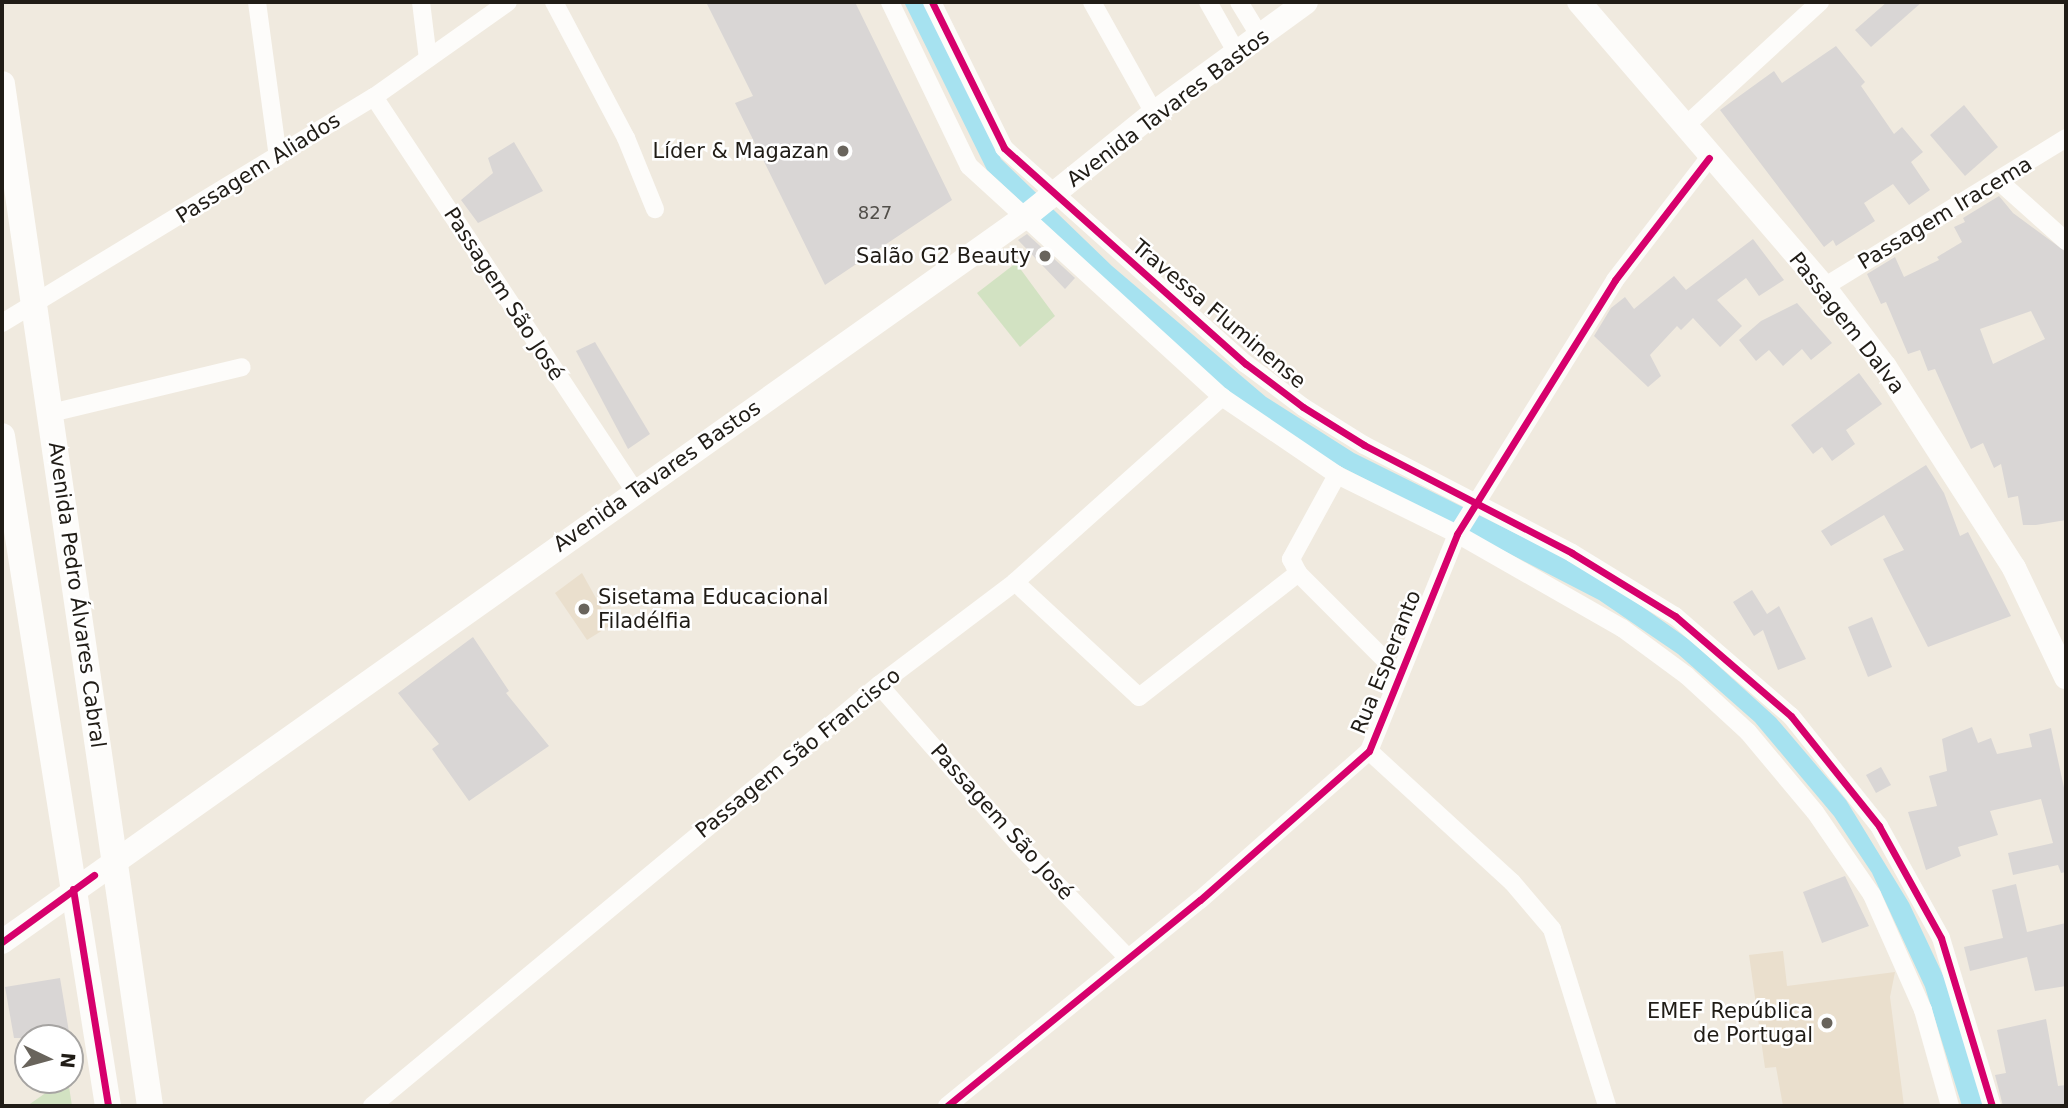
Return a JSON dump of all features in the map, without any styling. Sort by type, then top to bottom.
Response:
[{"type":"main road","name":"Avenida Tavares Bastos","points":[[2,942],[73,889],[114,864],[1027,215],[1154,113],[1238,55],[1306,2]]},
{"type":"main road","name":"Passagem Dalva","points":[[1579,2],[1709,158],[1824,287],[1885,367],[1965,487],[2014,568],[2066,677]]},
{"type":"main road","name":"Avenida Pedro Álvares Cabral","points":[[2,84],[36,303],[150,1106]]},
{"type":"main road","points":[[2,436],[108,1106]]},
{"type":"street","points":[[257,2],[278,157]]},
{"type":"street","points":[[421,2],[428,59]]},
{"type":"street","name":"Passagem Aliados","points":[[2,323],[374,97],[508,2]]},
{"type":"street","points":[[554,2],[626,138],[655,209]]},
{"type":"street","points":[[890,2],[969,166],[1027,215],[1222,397],[1337,475],[1458,531],[1622,628],[1687,676],[1748,732],[1815,812],[1872,895],[1923,1010],[1950,1106]]},
{"type":"street","name":"Travessa Fluminense","points":[[932,2],[1004,148],[1051,197],[1246,364],[1303,407],[1473,506],[1572,553],[1675,616],[1746,673],[1826,758],[1885,837],[1941,938],[1992,1106]]},
{"type":"street","points":[[1092,2],[1154,113]]},
{"type":"street","points":[[1208,2],[1238,55]]},
{"type":"street","points":[[1238,2],[1261,38]]},
{"type":"street","points":[[1684,127],[1820,2]]},
{"type":"street","name":"Passagem São José","points":[[374,97],[635,492]]},
{"type":"street","name":"Passagem Iracema","points":[[1824,287],[2000,182],[2066,138]]},
{"type":"street","name":"Rua Esperanto","points":[[947,1106],[1200,900],[1369,751],[1458,531],[1615,280],[1709,158]]},
{"type":"street","points":[[2000,182],[2066,241]]},
{"type":"street","points":[[51,413],[242,367]]},
{"type":"street","name":"Passagem São Francisco","points":[[372,1106],[879,685],[1015,582],[1222,397]]},
{"type":"street","points":[[1337,475],[1291,559],[1298,573],[1399,674]]},
{"type":"street","points":[[1015,582],[1139,696],[1298,573]]},
{"type":"street","name":"Passagem São José","points":[[879,685],[1018,844],[1127,957]]},
{"type":"street","points":[[1369,751],[1512,882],[1552,929],[1606,1106]]},
{"type":"shaded area","name":"Sisetama Educacional Filadélfia","points":[[582,573],[611,625],[587,640],[555,593]]},
{"type":"shaded area","name":"EMEF República de Portugal","points":[[1783,951],[1787,986],[1895,972],[1890,997],[1904,1106],[1783,1106],[1776,1067],[1765,1068],[1749,955]]},
{"type":"green space","points":[[1016,263],[1055,316],[1020,347],[977,293]]},
{"type":"green space","points":[[44,1094],[70,1094],[72,1106],[27,1106]]},
{"type":"water","points":[[904,2],[925,2],[1001,159],[1112,266],[1266,397],[1354,453],[1555,553],[1623,593],[1691,641],[1776,718],[1846,800],[1909,903],[1949,988],[1984,1106],[1962,1106],[1925,987],[1872,873],[1834,816],[1755,722],[1678,654],[1599,600],[1326,459],[1231,396],[987,170]]},
{"type":"building","name":"Líder & Magazan","points":[[706,2],[855,2],[952,200],[825,285],[735,103],[753,96]]},
{"type":"building","points":[[1887,2],[1922,2],[1871,47],[1855,30]]},
{"type":"building","points":[[1836,46],[1865,82],[1861,86],[1894,134],[1902,127],[1923,152],[1911,162],[1930,190],[1909,205],[1893,184],[1864,203],[1875,221],[1836,246],[1833,240],[1824,247],[1720,110],[1774,71],[1782,83]]},
{"type":"building","points":[[1964,105],[1998,147],[1965,176],[1930,135]]},
{"type":"building","points":[[514,142],[543,191],[478,223],[461,200],[493,173],[488,158]]},
{"type":"building","points":[[1999,196],[2013,213],[2066,252],[2066,520],[2023,525],[2018,496],[2008,498],[2001,464],[1994,468],[1983,443],[1971,449],[1935,369],[1928,371],[1920,350],[1908,354],[1886,302],[1881,304],[1867,274],[1895,257],[1904,277],[1939,260],[1937,257],[1962,242],[1954,227],[1965,222],[1963,218]],"holes":[[[2031,311],[2045,339],[1993,364],[1980,329]]]},
{"type":"building","name":"Salão G2 Beauty","points":[[1027,234],[1075,278],[1065,289],[1018,240]]},
{"type":"building","points":[[1753,239],[1784,280],[1759,296],[1746,278],[1717,300],[1742,326],[1720,347],[1693,318],[1681,330],[1677,326],[1650,355],[1661,376],[1648,387],[1594,336],[1611,308],[1625,297],[1634,309],[1674,276],[1686,290]]},
{"type":"building","points":[[1797,303],[1832,343],[1811,360],[1802,349],[1783,366],[1769,350],[1756,361],[1739,340],[1761,321]]},
{"type":"building","points":[[595,342],[650,434],[628,449],[576,351]]},
{"type":"building","points":[[1859,373],[1882,404],[1846,430],[1855,444],[1832,461],[1822,447],[1813,454],[1791,425]]},
{"type":"building","points":[[1926,465],[1944,493],[1960,536],[1968,532],[2011,616],[1928,647],[1883,559],[1904,550],[1884,515],[1831,546],[1821,531]]},
{"type":"building","points":[[1752,590],[1767,614],[1779,606],[1806,659],[1778,670],[1763,630],[1754,636],[1733,602]]},
{"type":"building","points":[[1872,617],[1892,667],[1868,677],[1848,627]]},
{"type":"building","points":[[473,637],[509,691],[506,693],[549,746],[469,801],[432,749],[439,744],[398,693]]},
{"type":"building","points":[[1972,727],[1978,743],[1991,738],[1997,754],[2032,747],[2029,734],[2051,728],[2066,797],[2066,872],[2061,873],[2058,865],[2013,875],[2008,853],[2053,843],[2041,799],[1990,811],[1998,835],[1958,847],[1961,856],[1926,870],[1908,812],[1937,806],[1929,776],[1947,771],[1942,739]]},
{"type":"building","points":[[1881,767],[1891,785],[1876,793],[1866,775]]},
{"type":"building","points":[[1845,876],[1869,926],[1822,943],[1803,892]]},
{"type":"building","points":[[2016,884],[2027,932],[2066,923],[2066,986],[2035,991],[2027,957],[1970,971],[1964,947],[2003,938],[1992,890]]},
{"type":"building","points":[[60,978],[68,1024],[14,1024],[14,1038],[5,987]]},
{"type":"building","points":[[2046,1019],[2058,1086],[2066,1085],[2066,1106],[2003,1106],[1995,1075],[2006,1073],[1997,1030]]},
{"type":"cycle path","points":[[932,2],[1004,148],[1246,364],[1303,407],[1364,445],[1572,553],[1675,616],[1791,716],[1879,826],[1941,938],[1992,1106]]},
{"type":"cycle path","points":[[947,1106],[1200,900],[1369,751],[1457,534],[1615,280],[1709,158]]},
{"type":"cycle path","points":[[2,942],[94,875]]},
{"type":"cycle path","points":[[73,889],[108,1106]]},
{"type":"place","name":"Líder & Magazan","points":[[843,151]]},
{"type":"place","name":"Salão G2 Beauty","points":[[1045,256]]},
{"type":"place","name":"Sisetama Educacional Filadélfia","points":[[584,609]]},
{"type":"place","name":"EMEF República de Portugal","points":[[1827,1023]]}]
